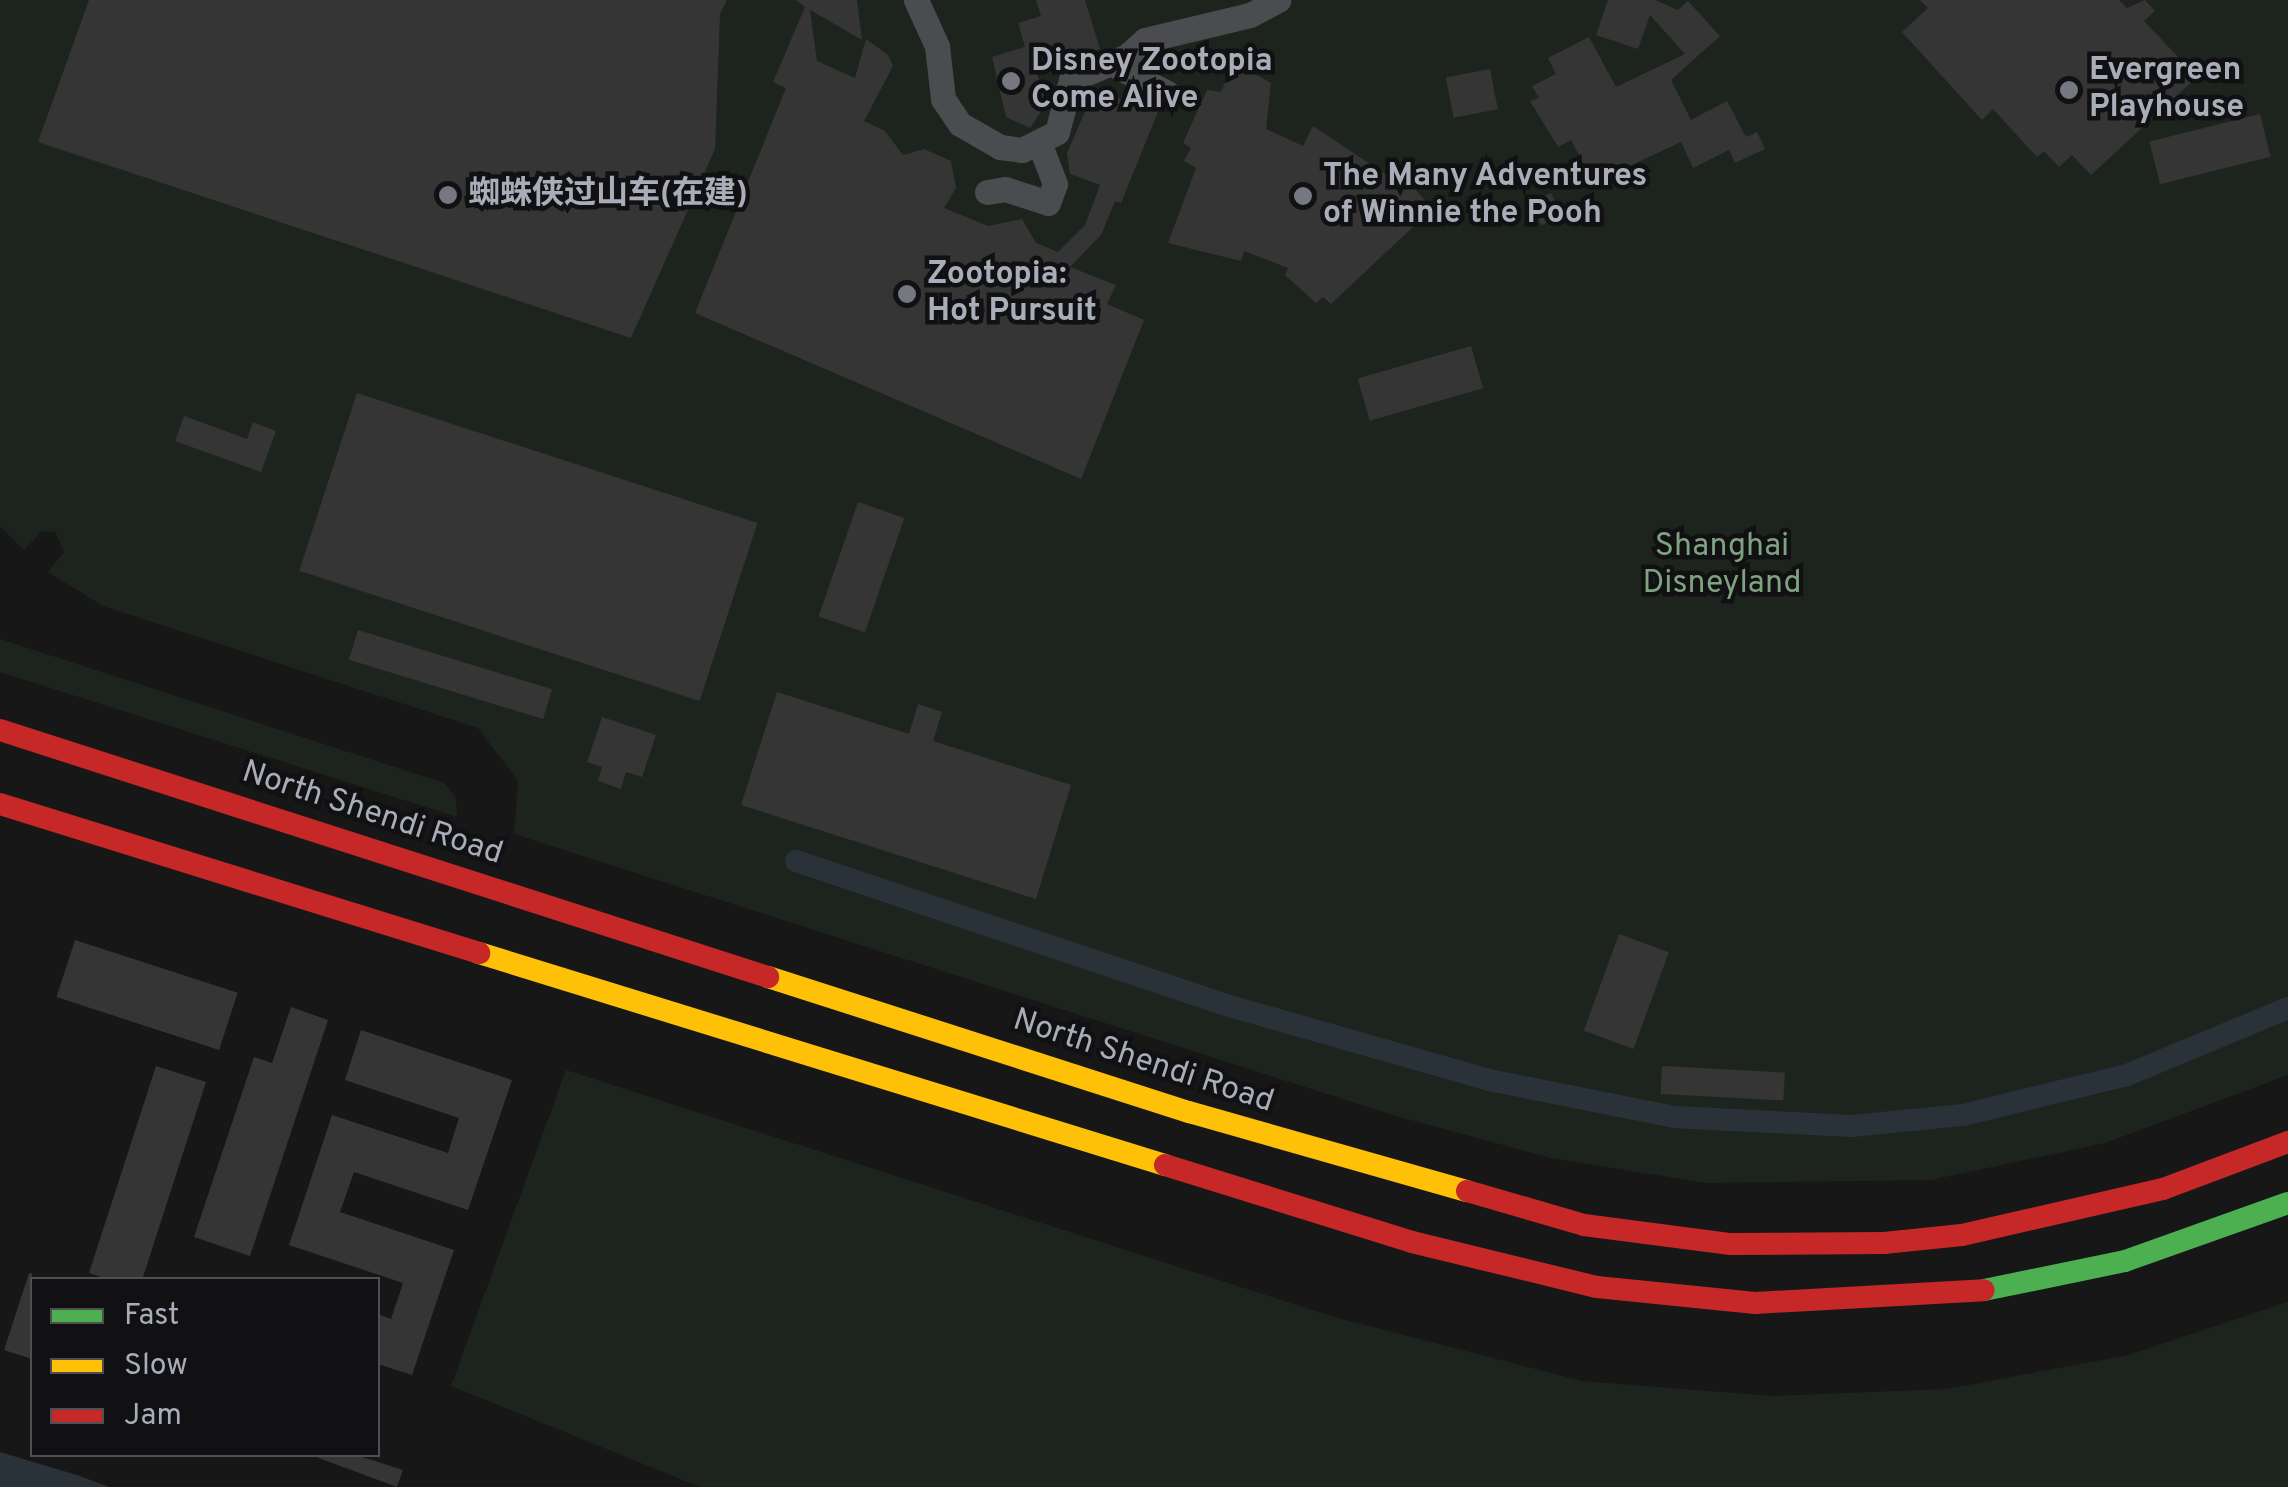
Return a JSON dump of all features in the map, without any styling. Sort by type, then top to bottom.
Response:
[{"type":"street","points":[[916,0],[937,46],[944,99],[960,124],[981,139],[1011,149],[1040,145],[1056,132],[1071,80],[1168,33],[1250,15],[1278,0]]},
{"type":"street","points":[[1109,62],[1168,93]]},
{"type":"street","points":[[981,139],[994,167],[983,198],[1004,189],[1048,203],[1055,184],[1040,145]]},
{"type":"street","name":"North Shendi Road","points":[[0,730],[1189,1112],[1584,1225],[1732,1244],[1884,1244],[1962,1235],[2164,1189],[2288,1142]]},
{"type":"street","points":[[0,804],[1429,1246],[1596,1287],[1755,1303],[1973,1292],[2125,1261],[2288,1203]]},
{"type":"green space","name":"Shanghai Disneyland","points":[[0,0],[2288,0],[2288,1075],[2105,1143],[1931,1180],[1706,1183],[1551,1158],[1396,1116],[514,834],[518,781],[478,728],[103,606],[48,572],[64,552],[55,532],[42,531],[24,550],[0,526]]},
{"type":"green space","points":[[0,639],[444,783],[456,797],[457,817],[0,672]]},
{"type":"green space","points":[[566,1070],[1334,1317],[1582,1381],[1772,1396],[1947,1389],[2129,1355],[2288,1302],[2288,1487],[700,1487],[451,1386]]},
{"type":"shaded area","points":[[0,1452],[77,1475],[109,1487],[0,1487]]},
{"type":"building","name":"蜘蛛侠过山车(在建)","points":[[89,0],[727,0],[720,14],[715,149],[631,338],[38,142]]},
{"type":"building","name":"Zootopia: Hot Pursuit","points":[[796,0],[857,0],[862,40],[810,10],[817,61],[855,78],[866,39],[888,55],[893,66],[864,121],[885,131],[903,155],[924,149],[951,161],[956,188],[944,208],[988,226],[1022,219],[1036,243],[1058,252],[1085,225],[1100,185],[1070,174],[1067,153],[1091,98],[1101,91],[1123,100],[1128,92],[1160,107],[1121,203],[1115,201],[1101,235],[1070,267],[1116,285],[1107,304],[1144,320],[1081,479],[695,313],[786,88],[773,82],[805,7]]},
{"type":"building","points":[[1036,0],[1085,0],[1100,49],[1035,70],[1048,101],[1030,128],[1006,117],[992,57],[1025,47],[1018,23],[1041,16]]},
{"type":"building","points":[[1608,0],[1655,0],[1678,10],[1688,1],[1720,36],[1671,80],[1691,120],[1727,101],[1746,137],[1757,132],[1765,149],[1735,163],[1729,150],[1693,168],[1681,142],[1619,171],[1615,164],[1590,176],[1571,140],[1558,147],[1530,101],[1539,98],[1532,86],[1556,74],[1548,58],[1589,37],[1616,87],[1685,54],[1650,15],[1638,49],[1596,35]]},
{"type":"building","name":"Evergreen Playhouse","points":[[1920,0],[2119,0],[2127,8],[2145,0],[2155,11],[2144,21],[2197,77],[2091,175],[2072,155],[2059,167],[2044,151],[2037,157],[1993,109],[1982,120],[1902,32],[1928,8]]},
{"type":"building","name":"The Many Adventures of Winnie the Pooh","points":[[1234,62],[1271,83],[1266,129],[1303,146],[1313,126],[1397,182],[1404,176],[1432,209],[1331,304],[1323,297],[1316,303],[1285,275],[1288,268],[1244,251],[1241,261],[1168,243],[1196,168],[1184,161],[1191,148],[1183,143],[1207,90],[1221,92]]},
{"type":"building","points":[[1490,69],[1498,109],[1454,118],[1446,78]]},
{"type":"building","points":[[2260,114],[2271,157],[2160,184],[2149,142]]},
{"type":"building","points":[[1551,193],[1562,215],[1541,226],[1530,203]]},
{"type":"building","points":[[1471,346],[1483,388],[1370,421],[1358,379]]},
{"type":"building","points":[[357,393],[757,523],[700,701],[299,571]]},
{"type":"building","points":[[184,416],[247,439],[253,422],[276,431],[261,472],[175,441]]},
{"type":"building","points":[[858,502],[904,518],[865,632],[819,616]]},
{"type":"building","points":[[358,630],[552,689],[543,719],[349,660]]},
{"type":"building","points":[[777,692],[909,734],[918,704],[942,712],[933,741],[1071,785],[1036,899],[741,805]]},
{"type":"building","points":[[602,717],[656,735],[642,777],[626,772],[621,789],[598,781],[602,767],[587,762]]},
{"type":"building","points":[[1619,934],[1669,952],[1634,1049],[1584,1031]]},
{"type":"building","points":[[75,940],[238,993],[219,1050],[56,997]]},
{"type":"building","points":[[291,1007],[328,1020],[250,1256],[194,1237],[254,1057],[272,1063]]},
{"type":"building","points":[[361,1030],[512,1080],[468,1210],[354,1172],[340,1212],[454,1250],[412,1375],[380,1365],[380,1315],[391,1319],[403,1283],[289,1245],[332,1115],[448,1153],[459,1118],[345,1080]]},
{"type":"building","points":[[156,1066],[206,1082],[143,1277],[101,1277],[89,1273]]},
{"type":"building","points":[[1662,1066],[1785,1072],[1783,1100],[1661,1094]]},
{"type":"building","points":[[29,1273],[32,1273],[30,1358],[4,1350]]},
{"type":"building","points":[[316,1457],[362,1457],[403,1470],[397,1487]]},
{"type":"waterway","points":[[796,861],[1226,1005],[1489,1080],[1674,1117],[1852,1126],[1963,1115],[2127,1075],[2288,1008]]},
{"type":"traffic: fast","points":[[1984,1290],[2125,1261],[2288,1203]]},
{"type":"traffic: slow","points":[[479,953],[1165,1165]]},
{"type":"traffic: slow","points":[[768,977],[1189,1112],[1467,1191]]},
{"type":"traffic: jam","points":[[0,730],[768,977]]},
{"type":"traffic: jam","points":[[0,804],[479,953]]},
{"type":"traffic: jam","points":[[1467,1191],[1584,1225],[1731,1244],[1884,1243],[1962,1235],[2163,1189],[2288,1142]]},
{"type":"traffic: jam","points":[[1165,1165],[1412,1242],[1597,1287],[1755,1303],[1984,1290]]},
{"type":"place","name":"Disney Zootopia Come Alive","points":[[1011,81]]},
{"type":"place","name":"Evergreen Playhouse","points":[[2069,90]]},
{"type":"place","name":"蜘蛛侠过山车(在建)","points":[[448,195]]},
{"type":"place","name":"The Many Adventures of Winnie the Pooh","points":[[1303,196]]},
{"type":"place","name":"Zootopia: Hot Pursuit","points":[[907,294]]}]
